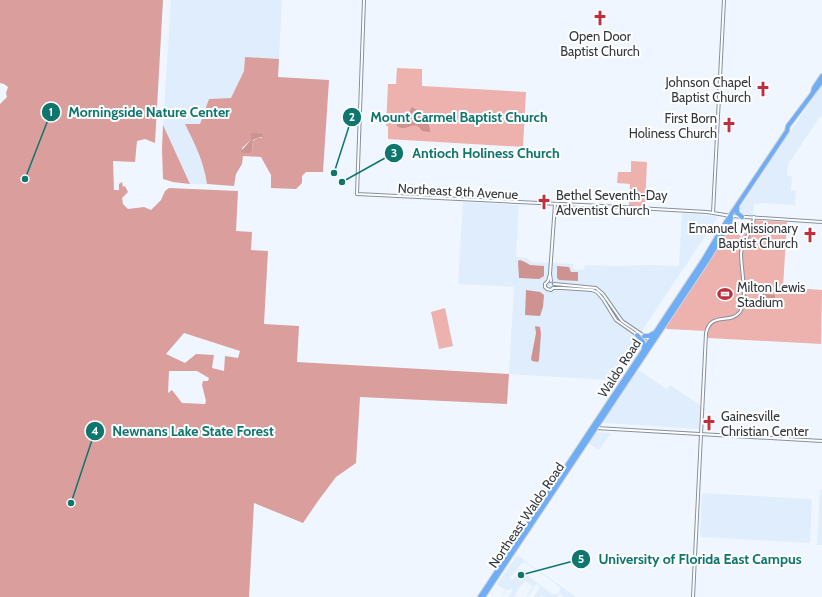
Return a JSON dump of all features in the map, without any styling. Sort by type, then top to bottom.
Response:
[{"type":"highway","name":"Waldo Road","points":[[813,92],[822,76]]},
{"type":"highway","name":"Waldo Road","points":[[585,444],[593,428],[644,349],[651,342],[656,331],[737,206],[800,114],[813,92],[822,81]]},
{"type":"highway","points":[[737,206],[737,213],[742,217]]},
{"type":"highway","name":"Waldo Road","points":[[523,531],[720,240],[730,223],[731,216]]},
{"type":"highway","points":[[644,336],[649,336],[656,331]]},
{"type":"highway","points":[[637,335],[643,342],[644,349]]},
{"type":"highway","name":"Northeast Waldo Road","points":[[483,597],[585,444]]},
{"type":"highway","name":"Northeast Waldo Road","points":[[480,597],[523,531]]},
{"type":"street","name":"Northeast 8th Avenue","points":[[364,0],[357,194],[713,213],[754,218],[822,222]]},
{"type":"street","points":[[713,213],[724,0]]},
{"type":"street","points":[[550,281],[555,204]]},
{"type":"street","points":[[693,597],[706,333],[710,325],[719,319],[737,315],[742,308],[744,278],[742,250],[744,241],[752,230],[754,218]]},
{"type":"street","points":[[550,281],[554,284],[596,288],[603,294],[618,322],[637,335],[651,342]]},
{"type":"street","points":[[550,281],[545,284],[546,288],[549,290],[554,288],[592,290],[600,295],[622,321],[651,342]]},
{"type":"street","points":[[593,428],[822,441]]},
{"type":"shaded area","points":[[0,0],[163,0],[155,143],[145,139],[137,141],[135,162],[113,161],[114,190],[119,190],[119,184],[122,182],[123,187],[125,186],[128,192],[122,198],[123,204],[128,209],[144,207],[151,210],[161,200],[165,191],[169,188],[238,191],[236,231],[252,232],[251,250],[268,251],[264,324],[299,326],[297,362],[509,374],[507,404],[360,397],[356,463],[336,477],[303,523],[254,503],[249,597],[0,597],[0,104],[7,97],[6,93],[8,87],[0,83]],"holes":[[[184,333],[240,351],[238,358],[225,356],[224,371],[212,368],[214,355],[196,354],[185,363],[166,354]],[[169,371],[197,371],[209,378],[208,381],[203,381],[202,385],[206,401],[205,404],[182,403],[172,390],[168,393]]]},
{"type":"shaded area","points":[[171,0],[282,0],[279,59],[245,58],[244,71],[231,98],[209,99],[200,124],[185,124],[199,150],[205,169],[207,184],[190,184],[163,125]]},
{"type":"shaded area","points":[[245,57],[279,59],[278,77],[329,80],[323,172],[306,172],[302,176],[302,183],[296,189],[271,188],[271,175],[261,157],[243,156],[242,164],[236,174],[234,186],[207,184],[206,176],[196,146],[185,124],[200,124],[209,99],[231,98],[244,71]],"holes":[[[257,132],[262,133],[262,138],[257,138],[253,141],[251,153],[243,153],[242,148],[251,140],[251,135]]]},
{"type":"shaded area","points":[[397,68],[422,69],[422,86],[526,92],[523,147],[388,139],[388,126],[386,126],[388,84],[396,84]]},
{"type":"shaded area","points":[[822,84],[822,114],[788,164],[787,176],[792,176],[791,190],[796,191],[795,205],[760,203],[754,204],[753,215],[740,214],[738,210]]},
{"type":"shaded area","points":[[412,107],[426,116],[430,132],[422,131],[419,127],[414,125],[405,128],[398,127],[396,124],[398,119],[408,114]]},
{"type":"shaded area","points":[[163,125],[190,184],[163,179]]},
{"type":"shaded area","points":[[257,132],[262,133],[263,137],[253,140],[251,153],[243,153],[241,151],[251,140],[251,134]]},
{"type":"shaded area","points":[[631,161],[647,162],[645,206],[629,206],[630,184],[617,183],[618,172],[631,172]]},
{"type":"shaded area","points":[[463,202],[519,205],[516,257],[528,258],[532,262],[573,264],[573,269],[584,270],[585,265],[679,266],[682,213],[718,217],[609,380],[509,374],[514,287],[458,284]]},
{"type":"shaded area","points":[[751,220],[787,222],[783,287],[822,290],[821,344],[708,338],[706,331],[667,329],[665,327],[730,228],[742,237]]},
{"type":"shaded area","points":[[520,260],[530,265],[544,266],[544,276],[539,279],[519,278],[518,261]]},
{"type":"shaded area","points":[[557,266],[569,267],[571,272],[578,272],[578,281],[559,280],[557,278]]},
{"type":"shaded area","points":[[526,290],[540,292],[544,295],[543,307],[540,316],[525,315]]},
{"type":"shaded area","points":[[761,290],[765,290],[765,294],[775,295],[774,305],[770,305],[770,301],[760,300]]},
{"type":"shaded area","points":[[445,308],[453,346],[439,349],[431,312]]},
{"type":"shaded area","points":[[535,326],[540,327],[541,334],[538,362],[532,361],[531,359],[536,333]]},
{"type":"shaded area","points":[[637,369],[667,389],[670,385],[700,405],[699,429],[602,422]]},
{"type":"shaded area","points":[[596,432],[611,433],[599,450],[588,443]]},
{"type":"shaded area","points":[[820,490],[822,490],[822,545],[817,545]]},
{"type":"shaded area","points":[[704,493],[810,499],[812,501],[810,543],[702,537],[700,535],[702,495]]},
{"type":"shaded area","points":[[517,555],[576,597],[564,597],[560,594],[557,597],[544,597],[541,595],[540,597],[534,597],[540,587],[536,584],[528,597],[526,597],[533,586],[525,581],[514,597],[508,597],[512,591],[511,588],[508,591],[506,589],[506,592],[502,595],[505,590],[497,584]],"holes":[[[525,562],[560,587],[560,592],[558,594],[552,594],[522,571],[519,571],[513,580],[510,578],[521,564]]]},
{"type":"place","name":"Open Door Baptist Church","points":[[600,18]]},
{"type":"place","name":"Johnson Chapel Baptist Church","points":[[763,89]]},
{"type":"place","name":"First Born Holiness Church","points":[[729,125]]},
{"type":"place","name":"Mount Carmel Baptist Church","points":[[334,173]]},
{"type":"place","name":"Morningside Nature Center","points":[[25,179]]},
{"type":"place","name":"Antioch Holiness Church","points":[[342,182]]},
{"type":"place","name":"Bethel Seventh-Day Adventist Church","points":[[544,202]]},
{"type":"place","name":"Emanuel Missionary Baptist Church","points":[[810,235]]},
{"type":"place","name":"Milton Lewis Stadium","points":[[725,294]]},
{"type":"place","name":"Gainesville Christian Center","points":[[709,423]]},
{"type":"place","name":"Newnans Lake State Forest","points":[[71,503]]},
{"type":"place","name":"University of Florida East Campus","points":[[521,575]]}]
